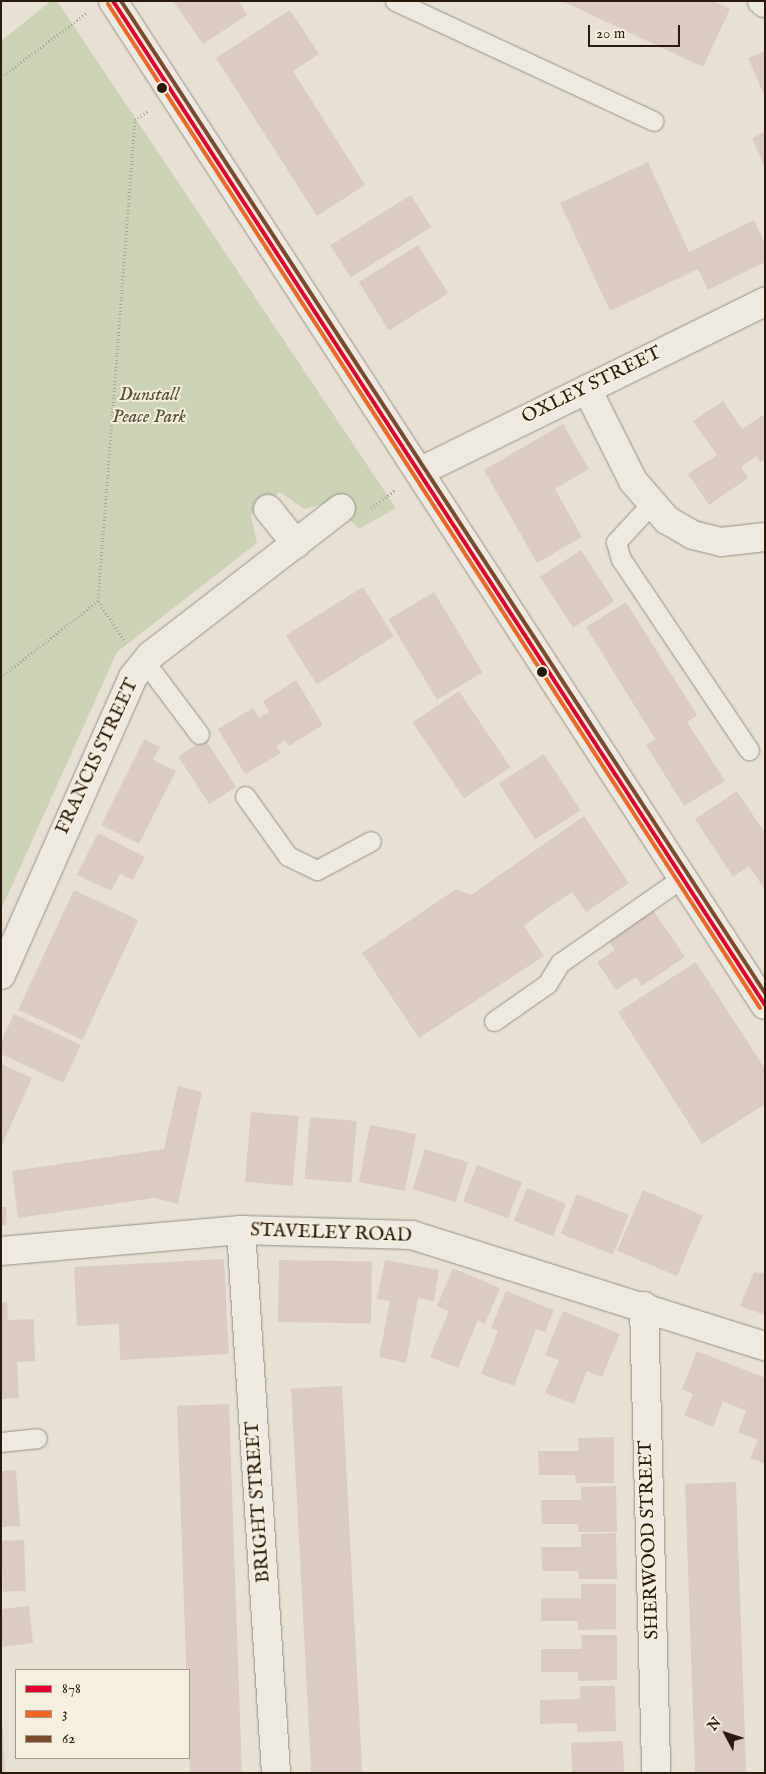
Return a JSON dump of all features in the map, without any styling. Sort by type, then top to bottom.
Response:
[{"type":"street","points":[[104,4],[174,94],[421,471],[765,1005]]},
{"type":"street","name":"OXLEY STREET","points":[[421,471],[765,302]]},
{"type":"street","points":[[587,389],[633,481],[651,504],[693,535],[721,542],[765,537]]},
{"type":"street","name":"FRANCIS STREET","points":[[1,975],[122,698],[144,664],[341,508]]},
{"type":"street","points":[[268,509],[296,544]]},
{"type":"street","name":"STAVELEY ROAD","points":[[1,1251],[241,1230],[412,1236],[644,1306],[765,1346]]},
{"type":"street","name":"BRIGHT STREET","points":[[241,1230],[276,1773]]},
{"type":"street","name":"SHERWOOD STREET","points":[[644,1306],[656,1773]]},
{"type":"lane","points":[[395,1],[653,120]]},
{"type":"lane","points":[[651,504],[616,542],[621,558],[749,750]]},
{"type":"lane","points":[[144,664],[199,734]]},
{"type":"lane","points":[[245,796],[288,856],[317,870],[371,841]]},
{"type":"lane","points":[[494,1021],[547,984],[560,962],[682,878]]},
{"type":"lane","points":[[1,1442],[36,1438]]},
{"type":"path","points":[[1,77],[104,4]]},
{"type":"path","points":[[144,664],[98,601],[135,120],[174,94]]},
{"type":"path","points":[[341,508],[362,515],[421,471]]},
{"type":"path","points":[[1,677],[98,601]]},
{"type":"green space","name":"Dunstall Peace Park","points":[[51,1],[57,1],[396,508],[359,529],[332,502],[304,509],[280,492],[251,515],[257,543],[117,652],[1,910],[1,41]]},
{"type":"building","points":[[173,1],[239,1],[247,15],[203,44]]},
{"type":"building","points":[[562,1],[713,1],[730,9],[703,67]]},
{"type":"building","points":[[290,10],[319,54],[293,71],[365,185],[317,216],[216,58]]},
{"type":"building","points":[[765,51],[765,97],[748,58]]},
{"type":"building","points":[[765,132],[765,168],[752,138]]},
{"type":"building","points":[[648,162],[689,252],[754,220],[765,243],[765,262],[708,290],[698,269],[610,311],[560,203]]},
{"type":"building","points":[[411,195],[431,227],[351,278],[330,245]]},
{"type":"building","points":[[418,245],[448,293],[389,330],[359,282]]},
{"type":"building","points":[[723,401],[742,429],[765,414],[765,459],[760,462],[756,456],[741,467],[748,478],[709,505],[688,474],[717,455],[693,421]]},
{"type":"building","points":[[563,424],[589,469],[555,489],[582,537],[537,563],[484,470]]},
{"type":"building","points":[[581,550],[614,601],[573,628],[540,577]]},
{"type":"building","points":[[363,587],[394,636],[317,684],[286,635]]},
{"type":"building","points":[[434,592],[482,673],[437,700],[389,619]]},
{"type":"building","points":[[626,602],[697,715],[687,722],[725,781],[684,806],[646,745],[655,739],[586,627]]},
{"type":"building","points":[[296,680],[323,725],[289,746],[285,740],[276,746],[281,753],[245,774],[218,729],[253,708],[259,718],[269,712],[263,701]]},
{"type":"building","points":[[459,691],[510,767],[464,799],[413,722]]},
{"type":"building","points":[[144,739],[160,747],[153,760],[176,771],[139,844],[101,825]]},
{"type":"building","points":[[205,739],[236,787],[209,804],[178,756]]},
{"type":"building","points":[[544,754],[580,810],[535,840],[499,783]]},
{"type":"building","points":[[737,791],[765,833],[765,890],[749,866],[733,877],[695,819]]},
{"type":"building","points":[[584,816],[629,883],[586,912],[572,892],[538,915],[524,926],[544,956],[419,1038],[362,953],[456,889],[471,895]]},
{"type":"building","points":[[98,833],[145,857],[133,880],[120,874],[111,891],[77,875]]},
{"type":"building","points":[[74,890],[138,920],[83,1040],[18,1010]]},
{"type":"building","points":[[651,907],[685,957],[642,986],[636,977],[616,990],[597,962],[615,950],[606,937]]},
{"type":"building","points":[[696,962],[765,1069],[765,1104],[702,1144],[618,1012]]},
{"type":"building","points":[[14,1014],[81,1045],[63,1083],[1,1054],[1,1042]]},
{"type":"building","points":[[1,1064],[32,1078],[1,1147]]},
{"type":"building","points":[[178,1086],[202,1092],[178,1204],[154,1198],[18,1218],[12,1171],[164,1149]]},
{"type":"building","points":[[251,1112],[299,1116],[293,1186],[245,1182]]},
{"type":"building","points":[[310,1117],[357,1121],[351,1183],[305,1179]]},
{"type":"building","points":[[370,1125],[416,1134],[405,1191],[359,1182]]},
{"type":"building","points":[[425,1149],[468,1162],[456,1202],[413,1189]]},
{"type":"building","points":[[477,1165],[522,1182],[508,1219],[463,1201]]},
{"type":"building","points":[[527,1188],[566,1204],[553,1236],[514,1220]]},
{"type":"building","points":[[643,1190],[703,1215],[677,1276],[617,1251]]},
{"type":"building","points":[[577,1194],[629,1215],[613,1255],[561,1234]]},
{"type":"building","points":[[1,1207],[7,1207],[6,1225],[1,1225]]},
{"type":"building","points":[[224,1259],[229,1354],[120,1360],[119,1324],[77,1326],[74,1267]]},
{"type":"building","points":[[279,1260],[372,1262],[371,1324],[278,1322]]},
{"type":"building","points":[[385,1260],[439,1270],[434,1301],[418,1298],[406,1363],[379,1357],[390,1301],[377,1299]]},
{"type":"building","points":[[453,1268],[500,1288],[485,1324],[478,1320],[458,1368],[430,1357],[449,1311],[437,1306]]},
{"type":"building","points":[[754,1272],[765,1274],[765,1315],[740,1306]]},
{"type":"building","points":[[506,1291],[554,1310],[545,1332],[536,1329],[514,1386],[481,1374],[498,1331],[491,1328]]},
{"type":"building","points":[[7,1302],[8,1320],[34,1319],[35,1361],[17,1362],[19,1398],[1,1399],[1,1303]]},
{"type":"building","points":[[563,1311],[620,1334],[602,1377],[587,1371],[574,1404],[545,1393],[559,1360],[545,1355]]},
{"type":"building","points":[[697,1351],[765,1378],[765,1464],[750,1458],[758,1440],[738,1432],[746,1411],[723,1401],[713,1427],[684,1415],[693,1394],[682,1389]]},
{"type":"building","points":[[342,1386],[362,1773],[311,1773],[291,1389]]},
{"type":"building","points":[[229,1404],[242,1773],[190,1773],[190,1669],[186,1669],[177,1406]]},
{"type":"building","points":[[614,1437],[614,1483],[576,1483],[575,1475],[539,1475],[538,1451],[579,1451],[578,1438]]},
{"type":"building","points":[[16,1470],[20,1526],[1,1527],[1,1471]]},
{"type":"building","points":[[736,1482],[746,1773],[695,1773],[685,1484]]},
{"type":"building","points":[[616,1486],[617,1532],[578,1532],[578,1524],[542,1524],[541,1500],[581,1500],[581,1487]]},
{"type":"building","points":[[616,1533],[617,1579],[579,1579],[578,1571],[542,1571],[541,1547],[581,1547],[581,1534]]},
{"type":"building","points":[[24,1540],[26,1591],[3,1592],[1,1541]]},
{"type":"building","points":[[581,1584],[616,1584],[616,1629],[578,1630],[578,1621],[541,1621],[541,1598],[581,1598]]},
{"type":"building","points":[[29,1606],[33,1643],[1,1647],[1,1609]]},
{"type":"building","points":[[581,1635],[617,1635],[617,1680],[578,1681],[578,1672],[541,1672],[541,1649],[582,1649]]},
{"type":"building","points":[[580,1686],[615,1686],[616,1731],[577,1732],[577,1723],[540,1724],[540,1700],[580,1699]]},
{"type":"building","points":[[1,1727],[3,1727],[5,1773],[1,1773]]},
{"type":"building","points":[[623,1741],[624,1773],[572,1773],[571,1743]]},
{"type":"transit line","name":"878","points":[[113,1],[765,1005]]},
{"type":"transit line","name":"62","points":[[121,1],[765,993]]},
{"type":"transit line","name":"3","points":[[108,4],[760,1008]]}]
